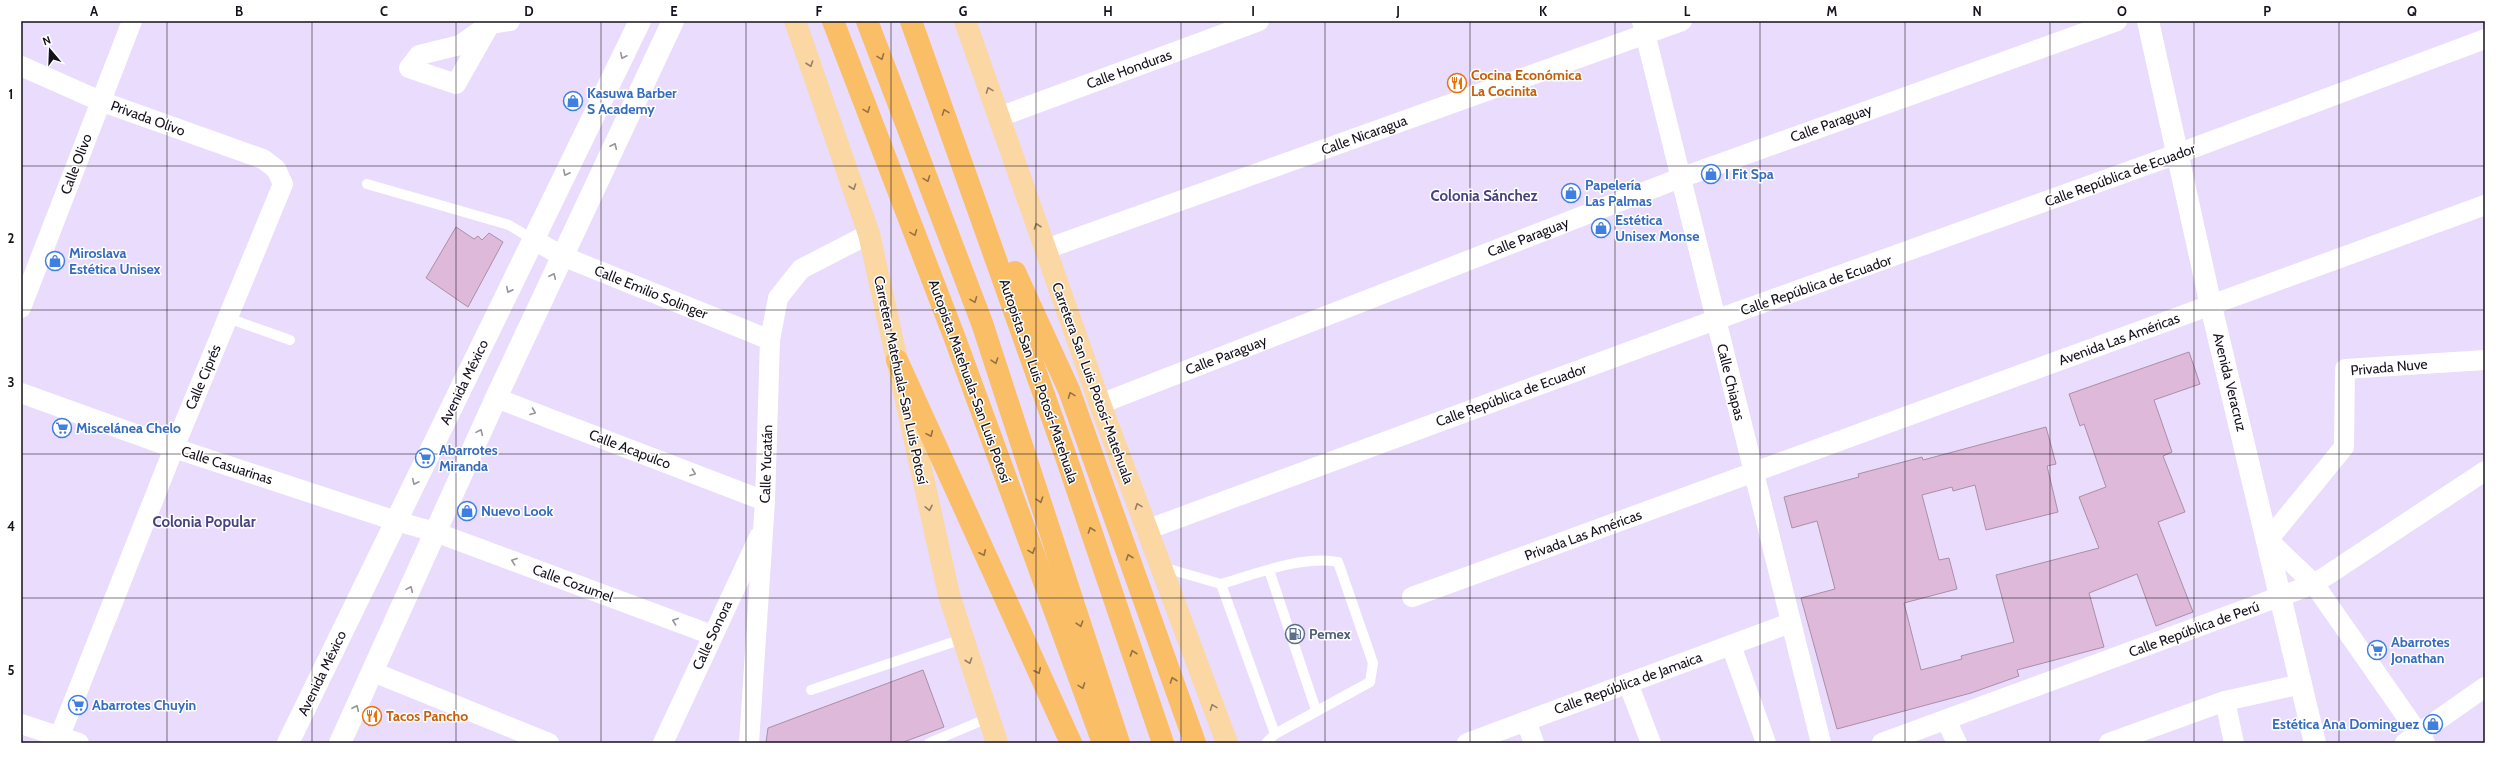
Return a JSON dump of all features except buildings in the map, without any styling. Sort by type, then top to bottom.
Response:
[{"type":"highway","name":"Autopista Matehuala-San Luis Potosí","points":[[833,21],[954,336],[1103,743]]},
{"type":"highway","points":[[867,21],[982,324],[1119,743]]},
{"type":"highway","name":"Autopista San Luis Potosí-Matehuala","points":[[911,21],[958,149],[1065,454],[1163,743]]},
{"type":"highway","points":[[958,149],[1069,390],[1195,743]]},
{"type":"highway","points":[[897,360],[1071,743]]},
{"type":"main road","name":"Carretera San Luis Potosí-Matehuala","points":[[965,21],[1100,404],[1227,743]]},
{"type":"main road","name":"Carretera Matehuala-San Luis Potosí","points":[[793,23],[869,234],[949,595],[962,639],[997,743]]},
{"type":"street","name":"Calle Olivo","points":[[21,308],[132,21]]},
{"type":"street","points":[[490,24],[510,21]]},
{"type":"street","name":"Avenida México","points":[[288,743],[640,21]]},
{"type":"street","points":[[340,743],[496,398],[673,21]]},
{"type":"street","name":"Calle Honduras","points":[[999,117],[1259,21]]},
{"type":"street","name":"Calle Nicaragua","points":[[1046,249],[1643,28],[1682,21]]},
{"type":"street","name":"Calle Paraguay","points":[[1100,404],[1680,178],[2116,21]]},
{"type":"street","name":"Avenida Veracruz","points":[[2148,21],[2211,306],[2268,540],[2280,598],[2302,684],[2315,743]]},
{"type":"street","name":"Calle Chiapas","points":[[1643,28],[1821,743]]},
{"type":"street","name":"Calle República de Ecuador","points":[[1146,530],[1715,320],[2177,154],[2485,39]]},
{"type":"street","name":"Privada Olivo","points":[[21,66],[100,101],[263,159],[276,169]]},
{"type":"street","name":"Calle Ciprés","points":[[59,740],[174,448],[284,184],[276,169]]},
{"type":"street","name":"Avenida Las Américas","points":[[1754,473],[2485,205]]},
{"type":"street","name":"Calle Yucatán","points":[[749,743],[765,501],[770,340],[778,298],[801,269],[869,234]]},
{"type":"street","name":"Calle Emilio Solinger","points":[[534,240],[562,256],[770,340]]},
{"type":"street","name":"Privada Nuve","points":[[2268,540],[2344,447],[2345,369],[2485,360]]},
{"type":"street","name":"Calle Casuarinas","points":[[21,393],[174,448],[396,521],[435,532]]},
{"type":"street","name":"Calle Acapulco","points":[[496,398],[765,501]]},
{"type":"street","name":"Calle República de Perú","points":[[1882,743],[1921,736],[1946,720],[2280,598],[2314,584],[2485,471]]},
{"type":"street","name":"Privada Las Américas","points":[[1412,597],[1754,473]]},
{"type":"street","name":"Calle Sonora","points":[[663,743],[712,634],[763,528]]},
{"type":"street","name":"Calle Cozumel","points":[[435,532],[712,634]]},
{"type":"street","points":[[2268,540],[2314,584],[2416,740],[2485,687]]},
{"type":"street","name":"Calle República de Jamaica","points":[[1467,743],[1790,622]]},
{"type":"street","points":[[1731,645],[1766,743]]},
{"type":"street","points":[[373,672],[549,743]]},
{"type":"street","points":[[1628,683],[1651,743]]},
{"type":"street","points":[[2109,743],[2225,701],[2302,684]]},
{"type":"street","points":[[2225,701],[2234,743]]},
{"type":"street","points":[[1946,720],[1956,743]]},
{"type":"street","points":[[1526,721],[1534,743]]},
{"type":"street","points":[[21,724],[59,740],[79,743]]},
{"type":"lane","points":[[367,184],[509,226],[534,240]]},
{"type":"lane","points":[[228,318],[290,340]]},
{"type":"lane","points":[[1160,566],[1221,584],[1269,570],[1323,559],[1338,562],[1373,663],[1370,682],[1316,710],[1275,734],[1266,743]]},
{"type":"lane","points":[[1269,570],[1316,710]]},
{"type":"lane","points":[[1221,584],[1275,734]]},
{"type":"lane","points":[[811,690],[962,639]]},
{"type":"lane","points":[[929,743],[988,718]]},
{"type":"place","name":"Cocina Económica La Cocinita","points":[[1457,83]]},
{"type":"place","name":"Kasuwa Barber S Academy","points":[[573,101]]},
{"type":"place","name":"I Fit Spa","points":[[1711,174]]},
{"type":"place","name":"Papelería Las Palmas","points":[[1571,193]]},
{"type":"place","name":"Estética Unisex Monse","points":[[1601,228]]},
{"type":"place","name":"Miroslava Estética Unisex","points":[[55,261]]},
{"type":"place","name":"Miscelánea Chelo","points":[[62,428]]},
{"type":"place","name":"Abarrotes Miranda","points":[[425,458]]},
{"type":"place","name":"Nuevo Look","points":[[467,511]]},
{"type":"place","name":"Pemex","points":[[1295,634]]},
{"type":"place","name":"Abarrotes Jonathan","points":[[2377,650]]},
{"type":"place","name":"Abarrotes Chuyin","points":[[78,705]]},
{"type":"place","name":"Tacos Pancho","points":[[372,716]]},
{"type":"place","name":"Estética Ana Dominguez","points":[[2433,724]]},
{"type":"district","name":"Colonia Sánchez","points":[[1484,196]]},
{"type":"district","name":"Colonia Popular","points":[[204,522]]}]
